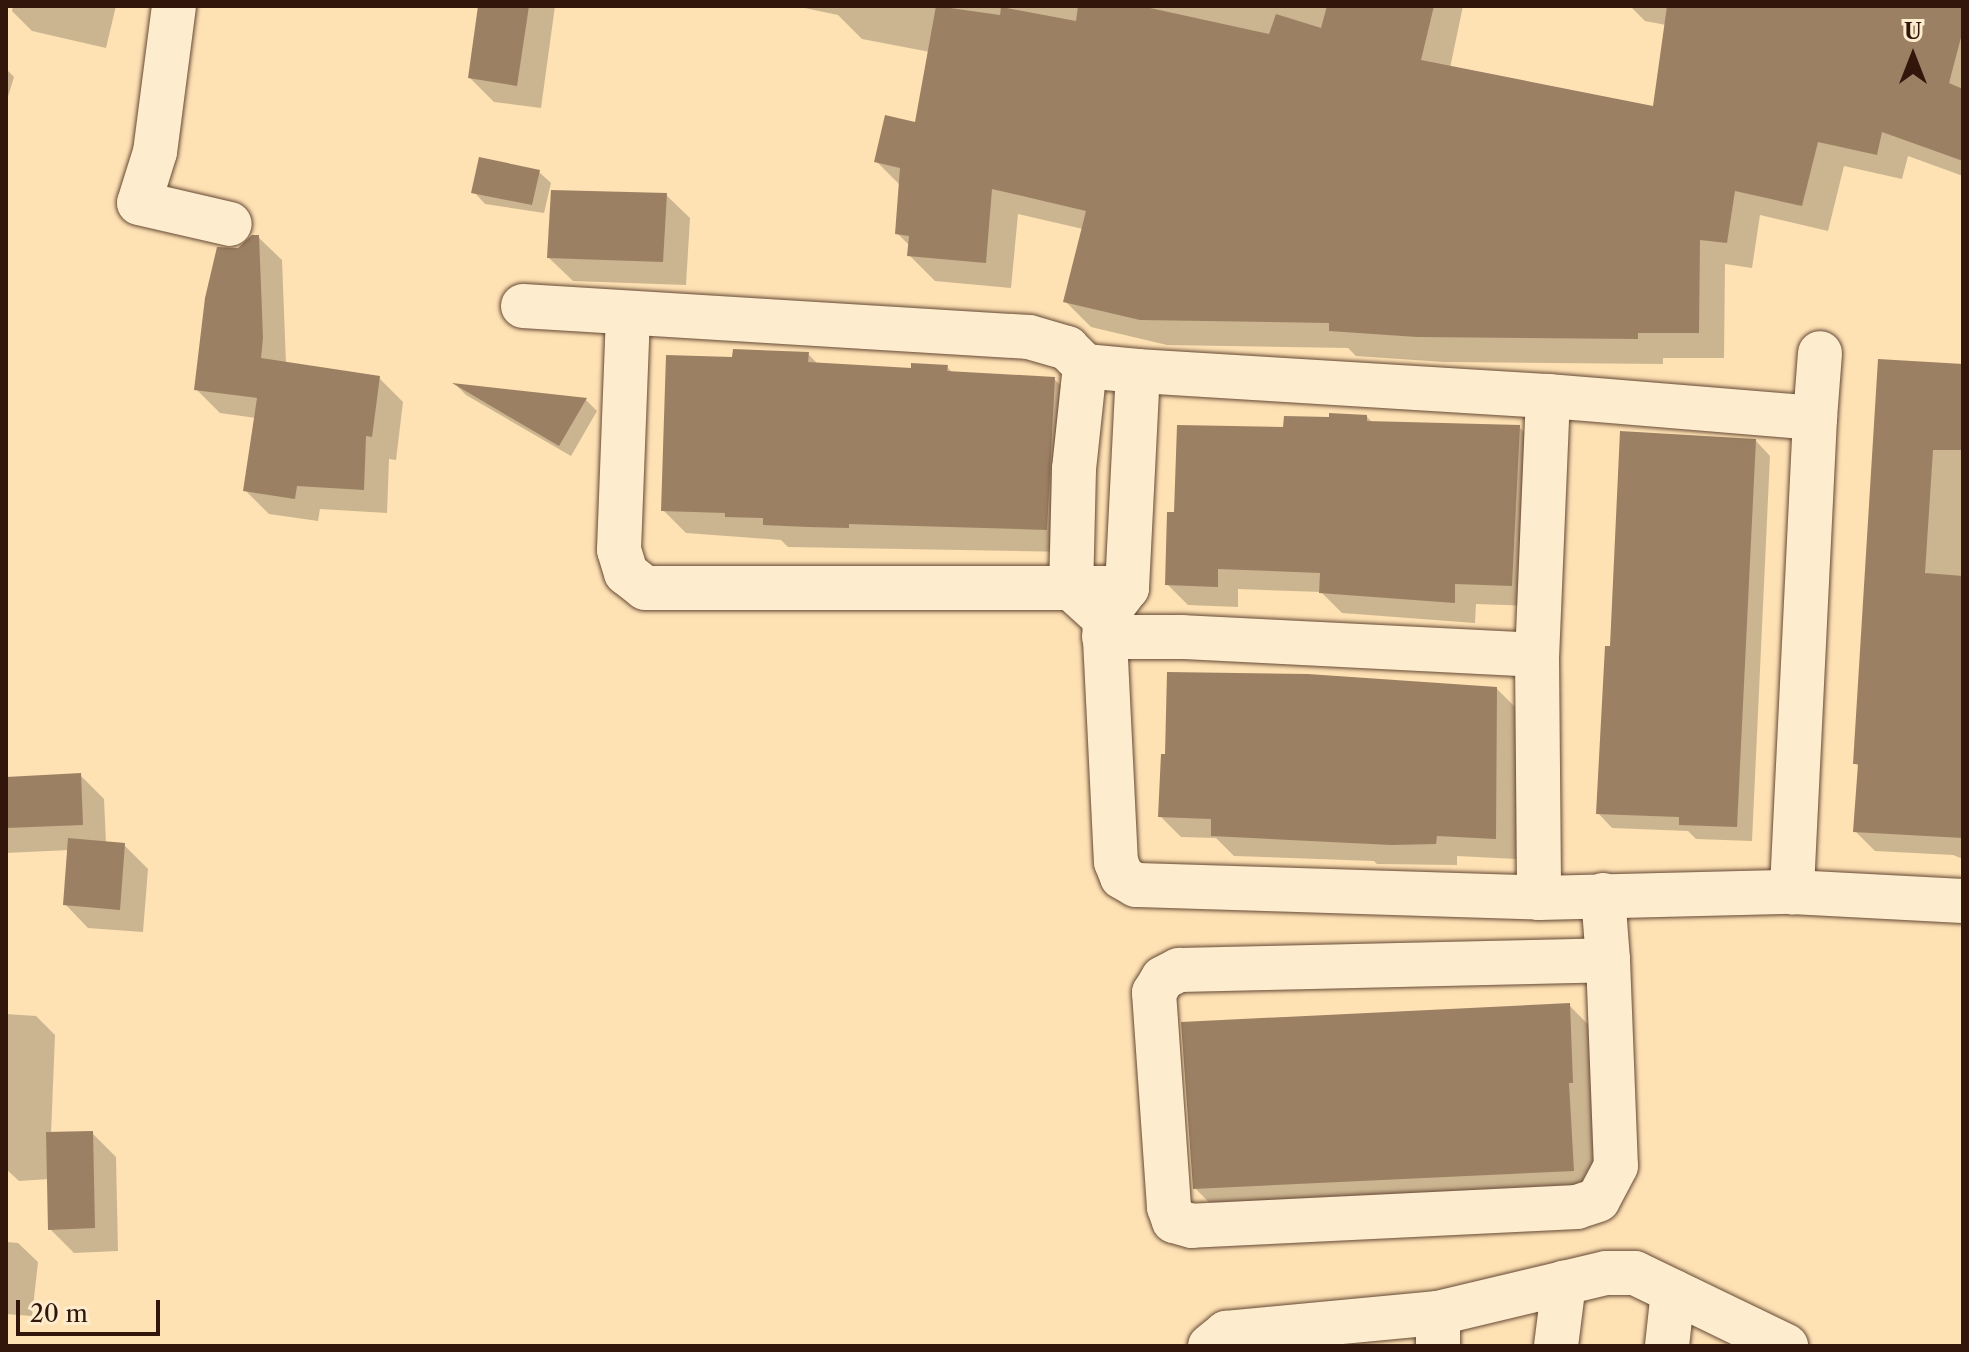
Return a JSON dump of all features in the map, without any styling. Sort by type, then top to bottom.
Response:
[{"type":"street","points":[[174,6],[155,152],[139,203],[230,224]]},
{"type":"street","points":[[523,306],[628,315],[1029,337],[1067,348],[1085,366],[1548,396],[1815,418]]},
{"type":"street","points":[[628,315],[619,550],[626,573],[645,588],[1071,588],[1112,615],[1182,637],[1537,655]]},
{"type":"street","points":[[1792,892],[1820,353]]},
{"type":"street","points":[[1071,588],[1074,469],[1085,366]]},
{"type":"street","points":[[1138,371],[1112,615],[1116,862],[1122,877],[1136,885],[1539,898],[1792,892],[1963,901]]},
{"type":"street","points":[[1539,898],[1537,655],[1548,396]]},
{"type":"street","points":[[1603,895],[1608,960],[1616,1166],[1598,1200],[1577,1207],[1192,1226],[1174,1221],[1169,1207],[1154,993],[1163,978],[1179,970],[1608,960]]},
{"type":"street","points":[[1210,1346],[1226,1333],[1316,1335],[1438,1330],[1564,1283],[1606,1273],[1635,1273],[1786,1346]]},
{"type":"street","points":[[1556,1346],[1564,1283]]},
{"type":"street","points":[[1667,1346],[1673,1291]]},
{"type":"building","points":[[478,6],[529,6],[517,86],[468,78]]},
{"type":"building","points":[[936,6],[1000,15],[1001,7],[1076,21],[1078,6],[1141,6],[1269,34],[1276,14],[1321,28],[1327,6],[1434,6],[1421,60],[1653,106],[1667,6],[1963,6],[1963,30],[1949,83],[1963,89],[1963,161],[1882,132],[1877,155],[1818,142],[1802,206],[1735,191],[1727,243],[1700,240],[1699,333],[1638,333],[1638,339],[1417,337],[1329,331],[1329,323],[1140,320],[1063,302],[1086,211],[992,189],[986,263],[907,256],[909,236],[895,234],[900,168],[874,162],[885,115],[915,122]]},
{"type":"building","points":[[479,157],[540,170],[532,205],[471,193]]},
{"type":"building","points":[[551,190],[667,193],[663,262],[547,258]]},
{"type":"building","points":[[252,235],[259,235],[261,358],[380,376],[372,437],[366,436],[364,490],[297,486],[295,499],[243,491],[257,398],[194,390],[205,298],[217,247],[238,248]]},
{"type":"building","points":[[733,349],[809,352],[808,362],[911,368],[911,363],[948,365],[947,371],[1055,377],[1047,530],[849,524],[849,528],[763,525],[763,518],[661,511],[666,355],[732,357]]},
{"type":"building","points":[[1878,359],[1963,364],[1963,450],[1933,450],[1925,573],[1963,576],[1963,838],[1853,832],[1858,764],[1853,764]]},
{"type":"building","points":[[452,383],[587,398],[559,446]]},
{"type":"building","points":[[1329,413],[1367,415],[1367,421],[1520,425],[1512,586],[1455,584],[1455,603],[1319,593],[1320,573],[1218,569],[1218,587],[1165,585],[1167,512],[1174,512],[1177,425],[1283,427],[1284,416],[1329,417]]},
{"type":"building","points":[[1620,431],[1756,439],[1737,827],[1679,825],[1679,817],[1596,814],[1605,646],[1610,646]]},
{"type":"building","points":[[1167,672],[1308,674],[1497,687],[1496,839],[1437,836],[1436,844],[1391,845],[1211,836],[1211,819],[1158,817],[1161,754],[1165,754]]},
{"type":"building","points":[[81,773],[83,825],[6,828],[6,777]]},
{"type":"building","points":[[68,838],[125,843],[120,910],[63,905]]},
{"type":"building","points":[[1570,1003],[1573,1083],[1569,1083],[1574,1171],[1193,1189],[1181,1022]]},
{"type":"building","points":[[93,1131],[95,1228],[48,1230],[46,1132]]}]
